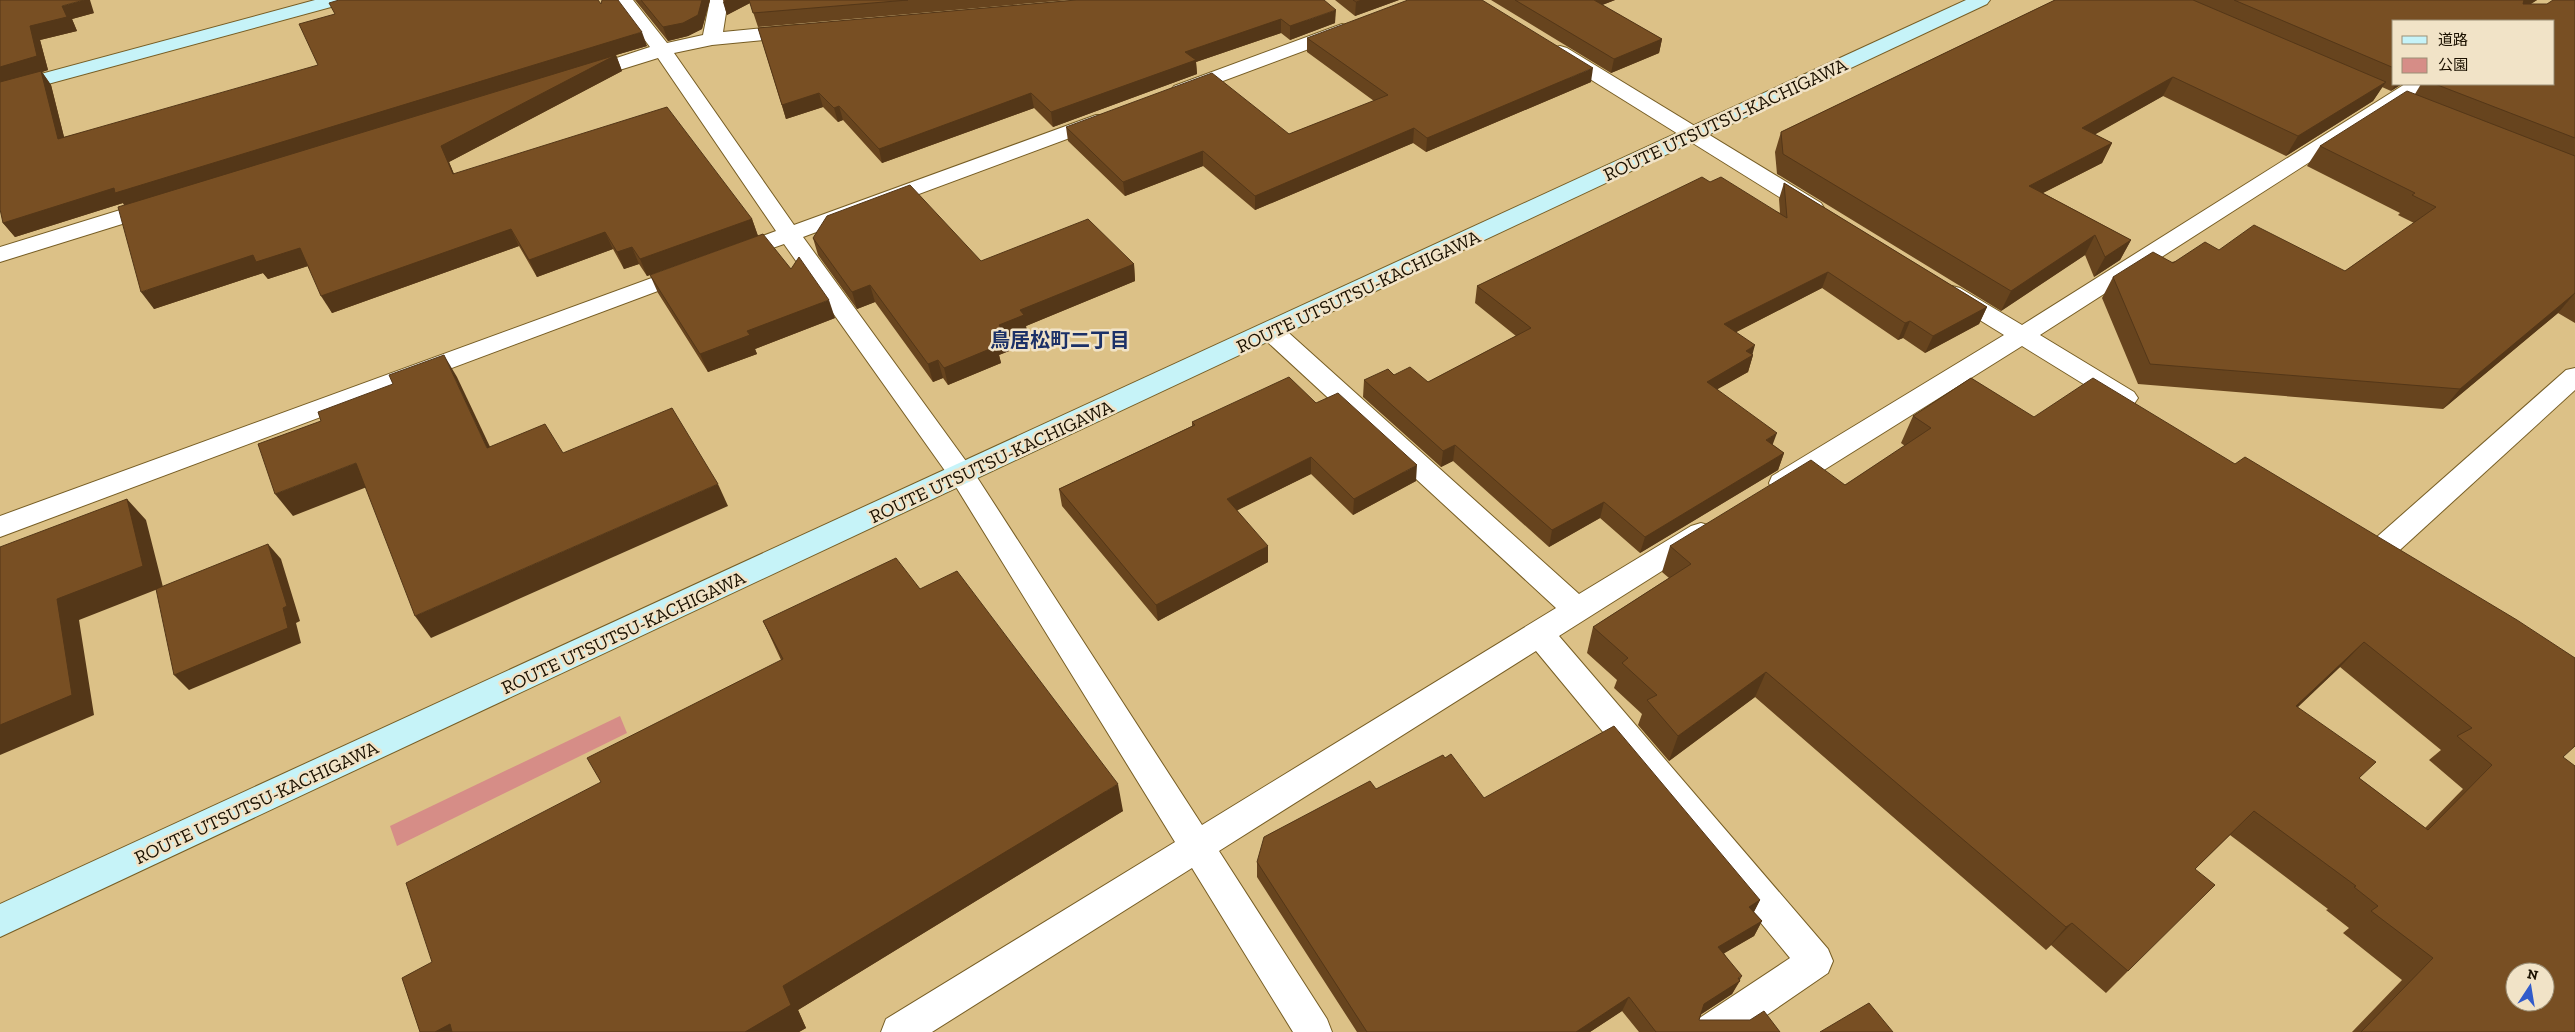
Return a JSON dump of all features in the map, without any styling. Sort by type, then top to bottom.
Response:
[{"type":"main road","points":[[0,91],[336,0]]},
{"type":"main road","name":"ROUTE UTSUTSU-KACHIGAWA","points":[[0,920],[962,475],[1981,0]]},
{"type":"street","points":[[624,0],[662,50],[789,234],[962,475],[1199,846],[1314,1032]]},
{"type":"street","points":[[712,39],[719,0]]},
{"type":"street","points":[[1159,98],[1358,24],[1333,10]]},
{"type":"street","points":[[568,80],[662,50],[712,39],[810,30]]},
{"type":"street","points":[[1542,42],[1836,222]]},
{"type":"street","points":[[1761,496],[2021,336],[2398,96]]},
{"type":"street","points":[[0,527],[1122,111]]},
{"type":"street","points":[[0,254],[180,199]]},
{"type":"street","points":[[1929,279],[2141,408]]},
{"type":"street","points":[[1271,331],[1576,609]]},
{"type":"street","points":[[2380,551],[2575,376]]},
{"type":"street","points":[[899,1032],[1539,634],[1576,609],[1719,522]]},
{"type":"street","points":[[1539,634],[1815,961],[1711,1032]]},
{"type":"green space","points":[[620,716],[627,733],[397,846],[390,826]]},
{"type":"building","points":[[0,0],[84,0],[62,6],[67,17],[30,26],[37,56],[0,67]]},
{"type":"building","points":[[339,0],[598,0],[601,4],[602,0],[618,0],[642,32],[115,193],[114,188],[3,223],[0,209],[0,82],[41,71],[58,139],[318,65],[299,24],[335,14],[329,3]]},
{"type":"building","points":[[641,0],[702,0],[698,15],[683,23],[663,27]]},
{"type":"building","points":[[749,0],[908,0],[753,13]]},
{"type":"building","points":[[1076,0],[1324,0],[1336,10],[1290,26],[1281,19],[1185,52],[1196,60],[1051,112],[1031,93],[879,149],[839,106],[834,108],[819,93],[782,105],[758,28]]},
{"type":"building","points":[[1408,0],[1482,0],[1593,68],[1427,138],[1414,128],[1255,196],[1203,151],[1123,182],[1066,127],[1212,73],[1289,134],[1388,95],[1307,38]]},
{"type":"building","points":[[1515,0],[1594,0],[1662,39],[1614,59]]},
{"type":"building","points":[[2055,0],[2193,0],[2386,82],[2298,136],[2173,77],[2082,128],[2112,143],[2029,186],[2131,240],[2105,257],[2095,235],[2011,291],[1783,154],[1781,132]]},
{"type":"building","points":[[2234,0],[2524,0],[2523,4],[2547,4],[2553,0],[2575,0],[2575,138],[2438,85],[2555,85],[2555,20],[2392,20],[2392,67]]},
{"type":"building","points":[[616,55],[441,146],[453,174],[667,107],[752,219],[640,259],[632,247],[617,252],[605,232],[529,260],[511,229],[321,296],[300,248],[256,262],[253,255],[141,292],[118,207]]},
{"type":"building","points":[[2407,91],[2575,156],[2575,293],[2460,389],[2150,364],[2113,277],[2153,252],[2173,263],[2205,242],[2219,250],[2254,225],[2345,271],[2436,207],[2412,195],[2415,193],[2320,146]]},
{"type":"building","points":[[1702,177],[1710,182],[1721,177],[1787,218],[1784,183],[1987,307],[1933,336],[1910,321],[1905,323],[1828,272],[1724,324],[1755,345],[1746,351],[1753,355],[1707,382],[1777,433],[1766,440],[1784,453],[1645,537],[1604,502],[1552,530],[1455,445],[1443,451],[1364,380],[1388,369],[1394,375],[1410,367],[1428,382],[1531,328],[1477,286]]},
{"type":"building","points":[[910,185],[981,261],[1088,219],[1134,264],[1020,310],[1024,315],[999,325],[1005,334],[992,339],[997,346],[944,368],[938,360],[928,364],[870,285],[852,292],[813,238],[827,216]]},
{"type":"building","points":[[763,234],[791,269],[799,257],[829,300],[747,331],[750,335],[700,354],[650,275]]},
{"type":"building","points":[[444,355],[487,448],[545,424],[563,453],[672,408],[718,484],[415,616],[356,463],[275,494],[258,444],[321,421],[318,412],[393,384],[389,375]]},
{"type":"building","points":[[1289,377],[1316,403],[1338,393],[1417,465],[1354,499],[1311,457],[1227,499],[1268,546],[1156,605],[1059,489],[1195,425],[1192,422]]},
{"type":"building","points":[[1971,378],[2034,417],[2093,378],[2235,464],[2245,457],[2517,620],[2575,658],[2575,746],[2563,757],[2575,766],[2575,1032],[2361,1032],[2433,958],[2371,911],[2378,906],[2354,887],[2356,886],[2254,811],[2195,869],[2215,885],[2128,971],[2072,923],[2066,927],[1766,672],[1678,736],[1647,700],[1657,695],[1622,663],[1628,658],[1593,627],[1691,564],[1670,546],[1811,460],[1845,485],[1931,428],[1913,416]],"holes":[[[2364,642],[2472,728],[2457,736],[2492,765],[2428,830],[2359,778],[2376,762],[2296,706]]]},
{"type":"building","points":[[127,499],[143,566],[57,599],[72,695],[0,725],[0,547]]},
{"type":"building","points":[[268,544],[287,606],[283,608],[288,628],[174,675],[156,589]]},
{"type":"building","points":[[896,558],[920,589],[957,571],[1118,784],[783,986],[791,1005],[745,1032],[452,1032],[450,1024],[435,1032],[420,1032],[402,978],[432,962],[406,883],[601,782],[587,758],[783,659],[763,621]]},
{"type":"building","points":[[1614,726],[1760,900],[1749,907],[1762,921],[1718,947],[1742,976],[1738,978],[1740,981],[1704,1004],[1699,1020],[1750,1020],[1764,1011],[1780,1032],[1656,1032],[1629,997],[1576,1032],[1367,1032],[1257,862],[1264,837],[1370,781],[1376,789],[1443,755],[1445,758],[1451,754],[1484,798]]},
{"type":"building","points":[[1869,1003],[1893,1032],[1820,1032]]},
{"type":"district","name":"鳥居松町二丁目","points":[[1060,340]]}]
